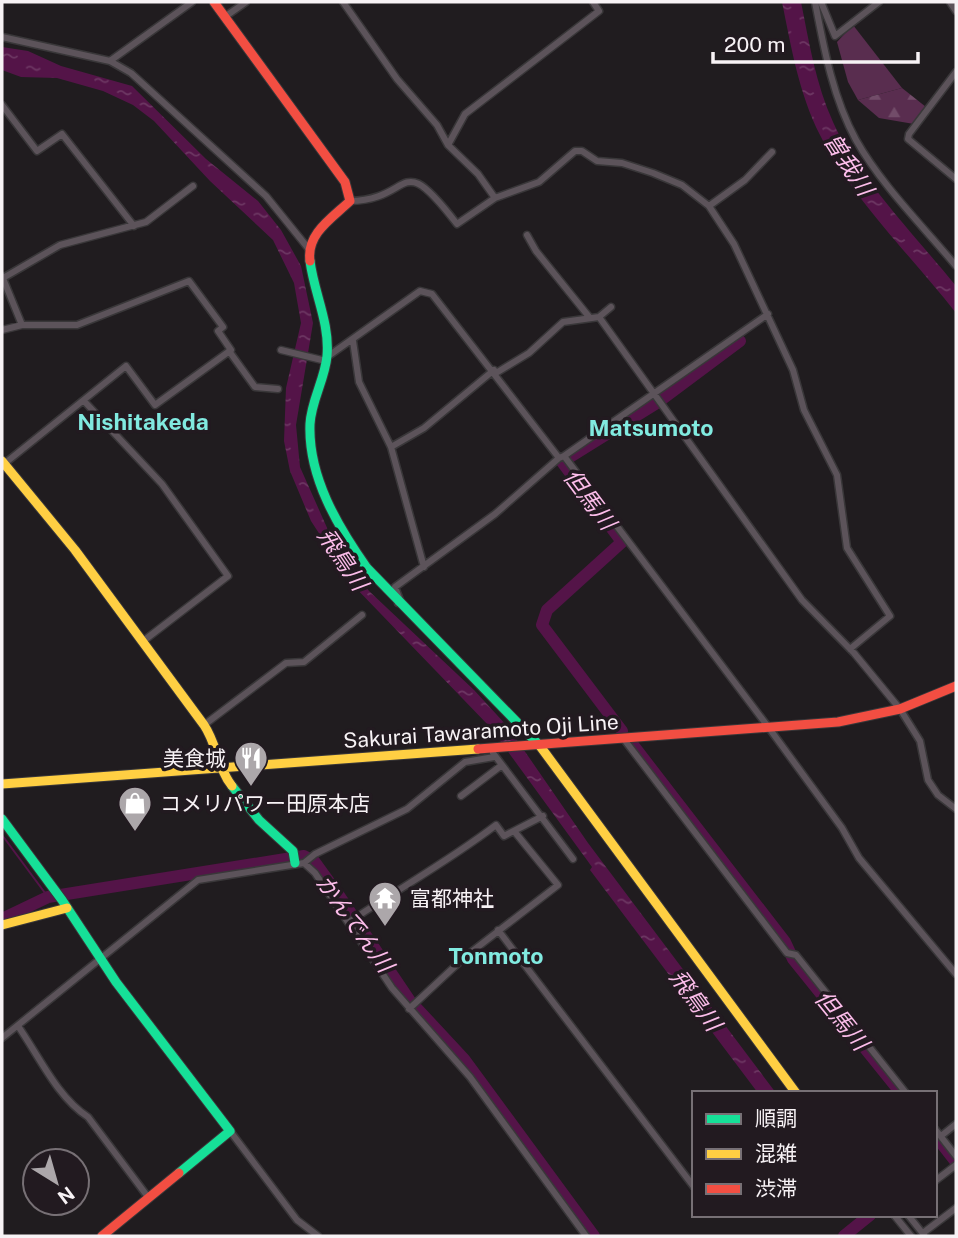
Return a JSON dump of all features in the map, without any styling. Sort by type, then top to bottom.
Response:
[{"type":"street","points":[[110,61],[192,2]]},
{"type":"street","points":[[214,2],[345,182],[350,201]]},
{"type":"street","points":[[226,16],[246,2]]},
{"type":"street","points":[[343,2],[397,79],[437,125],[448,145],[478,174],[495,198]]},
{"type":"street","points":[[448,145],[465,114],[599,11],[593,2]]},
{"type":"street","points":[[815,2],[832,79],[856,140],[874,168],[956,266]]},
{"type":"street","points":[[821,2],[835,36],[879,2]]},
{"type":"street","points":[[950,2],[956,11]]},
{"type":"street","points":[[2,37],[110,61],[131,73],[155,92],[266,196],[308,248],[313,283],[325,317],[327,359],[310,425],[318,478],[348,541],[398,603],[470,670],[539,745],[795,1091]]},
{"type":"street","points":[[956,72],[908,139],[956,179]]},
{"type":"street","points":[[2,105],[37,151],[62,134],[134,226]]},
{"type":"street","points":[[308,248],[316,233],[350,201],[369,201],[402,182],[410,181],[429,189],[457,224],[495,198],[539,182],[575,151],[582,151],[597,161],[622,163],[682,185],[709,206],[734,244],[768,314],[793,370],[804,410],[837,475],[847,548],[890,616],[850,649]]},
{"type":"street","points":[[709,206],[745,180],[772,152]]},
{"type":"street","points":[[22,325],[2,277],[60,245],[146,222],[192,186]]},
{"type":"street","points":[[527,235],[536,251],[590,318]]},
{"type":"street","points":[[2,330],[22,325],[77,325],[189,281],[223,327],[218,331],[255,387],[278,389]]},
{"type":"street","points":[[283,350],[327,359],[426,290],[432,294],[769,728],[842,828],[859,859],[956,974]]},
{"type":"street","points":[[391,447],[424,428],[495,372],[529,353],[563,322],[599,317],[611,307]]},
{"type":"street","points":[[398,603],[400,600],[395,587],[495,514],[561,457],[768,314]]},
{"type":"street","points":[[599,317],[802,600],[850,649],[900,709],[920,740],[928,780],[938,795],[956,810]]},
{"type":"street","points":[[353,341],[359,382],[391,447],[424,567]]},
{"type":"street","points":[[229,351],[155,405],[126,366],[3,465],[35,498],[215,741],[221,768],[258,820],[275,832],[300,863],[315,873],[392,988],[470,1077],[586,1236]]},
{"type":"street","points":[[84,401],[162,484],[228,576],[142,642]]},
{"type":"street","points":[[204,726],[286,663],[304,662],[362,615]]},
{"type":"street","name":"Sakurai Tawaramoto Oji Line","points":[[2,785],[492,751],[861,719],[900,709],[956,687]]},
{"type":"street","points":[[623,738],[787,953],[796,955],[904,1091]]},
{"type":"street","points":[[2,1038],[198,880],[300,863],[407,809],[465,762],[492,751],[573,859]]},
{"type":"street","points":[[461,796],[502,765]]},
{"type":"street","points":[[349,922],[428,869],[447,862],[496,825],[504,836],[543,816]]},
{"type":"street","points":[[2,819],[53,888],[116,982],[297,1220],[318,1236]]},
{"type":"street","points":[[409,1009],[498,930],[558,885],[514,831]]},
{"type":"street","points":[[2,925],[64,904]]},
{"type":"street","points":[[498,930],[692,1184]]},
{"type":"street","points":[[18,1026],[46,1069],[78,1111],[88,1117],[148,1197]]},
{"type":"street","points":[[941,1136],[956,1124]]},
{"type":"street","points":[[102,1236],[230,1131]]},
{"type":"street","points":[[937,1131],[956,1156]]},
{"type":"street","points":[[937,1179],[956,1165]]},
{"type":"street","points":[[910,1217],[924,1235],[956,1208]]},
{"type":"street","points":[[896,1217],[911,1236]]},
{"type":"green space","points":[[853,25],[902,88],[858,100],[848,82],[837,42]]},
{"type":"green space","points":[[902,88],[926,107],[914,124],[879,118],[858,100]]},
{"type":"water","name":"曽我川","points":[[782,2],[801,2],[818,78],[833,122],[872,185],[956,286],[956,313],[865,204],[820,135],[801,87]]},
{"type":"water","name":"飛鳥川","points":[[2,47],[28,51],[61,66],[132,86],[206,159],[258,201],[281,230],[301,266],[313,323],[296,425],[300,467],[328,530],[369,591],[474,690],[508,727],[588,843],[774,1091],[756,1091],[590,870],[592,867],[490,727],[352,584],[311,521],[290,471],[284,441],[286,388],[301,323],[294,283],[273,240],[210,181],[154,121],[133,105],[103,91],[57,78],[21,77],[2,70]]},
{"type":"waterway","name":"但馬川","points":[[622,731],[542,625],[547,610],[622,542],[562,462],[657,403],[740,341]]},
{"type":"waterway","name":"但馬川","points":[[633,745],[785,942],[793,959],[899,1091]]},
{"type":"waterway","points":[[2,835],[48,897]]},
{"type":"waterway","name":"かんでん川","points":[[2,919],[48,897],[304,856],[314,861],[410,1001],[464,1059],[594,1236]]},
{"type":"waterway","name":"但馬川","points":[[937,1138],[956,1162]]},
{"type":"waterway","name":"かんでん川","points":[[844,1236],[868,1217]]},
{"type":"traffic: fast","points":[[310,261],[327,344],[326,365],[311,415],[311,444],[314,463],[327,500],[367,568],[540,746]]},
{"type":"traffic: fast","points":[[232,786],[259,820],[293,851],[295,863]]},
{"type":"traffic: fast","points":[[2,819],[62,900],[116,982],[230,1131],[179,1173]]},
{"type":"traffic: slow","points":[[2,461],[75,550],[204,725],[232,786]]},
{"type":"traffic: slow","points":[[540,746],[795,1091]]},
{"type":"traffic: slow","points":[[2,784],[478,749]]},
{"type":"traffic: slow","points":[[2,925],[67,908]]},
{"type":"traffic: jam","points":[[214,2],[345,182],[350,201],[328,220],[316,235],[310,251],[310,261]]},
{"type":"traffic: jam","points":[[478,749],[838,722],[900,709],[956,686]]},
{"type":"traffic: jam","points":[[102,1236],[179,1173]]},
{"type":"place","name":"美食城","points":[[251,788]]},
{"type":"place","name":"コメリパワー田原本店","points":[[135,833]]},
{"type":"place","name":"富都神社","points":[[385,928]]},
{"type":"district","name":"Nishitakeda","points":[[143,421]]},
{"type":"district","name":"Matsumoto","points":[[651,427]]},
{"type":"district","name":"Tonmoto","points":[[496,955]]}]
